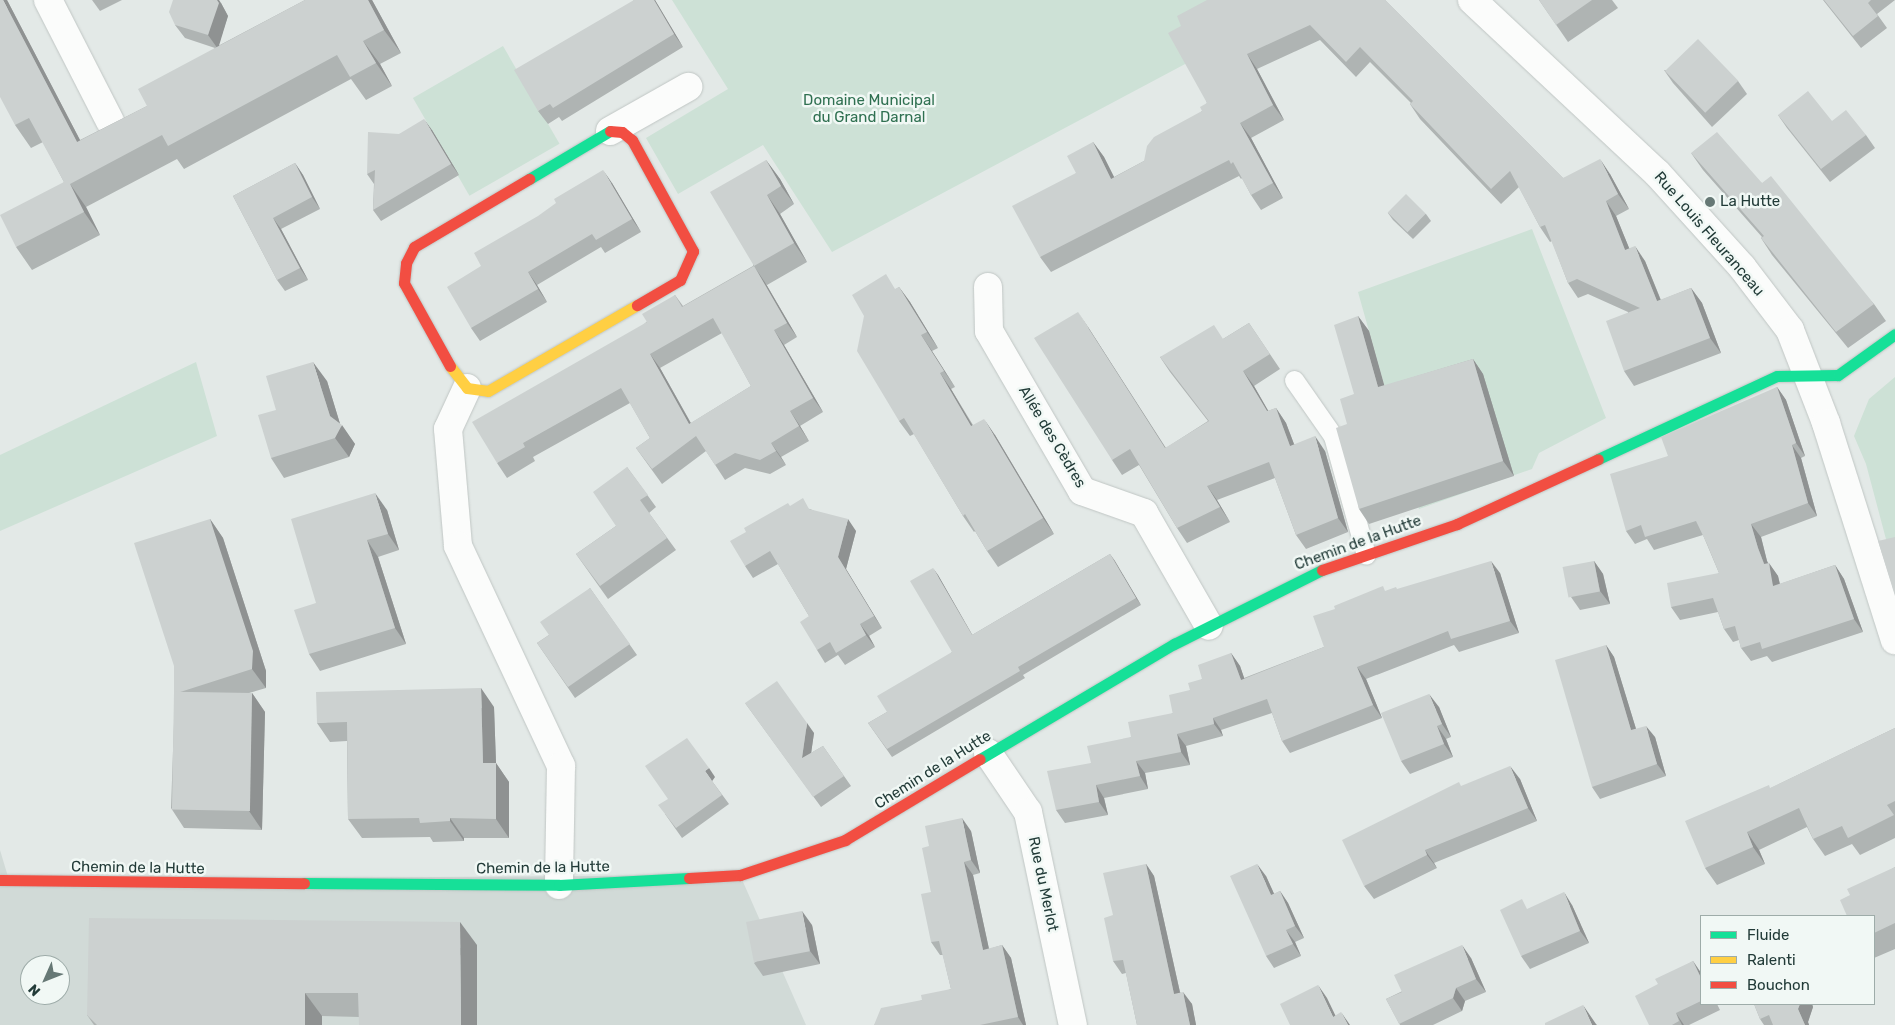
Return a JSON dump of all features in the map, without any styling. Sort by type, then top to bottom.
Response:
[{"type":"street","points":[[48,0],[110,121]]},
{"type":"street","name":"Rue Louis Fleuranceau","points":[[1472,0],[1642,158],[1742,267],[1790,330],[1808,375],[1895,640]]},
{"type":"street","points":[[610,131],[622,132],[632,140],[692,251],[690,266],[680,280],[488,391],[466,388],[456,376],[404,283],[406,264],[414,246],[610,131],[688,86]]},
{"type":"street","name":"Allée des Cèdres","points":[[988,287],[989,331],[1082,491],[1144,513],[1209,626]]},
{"type":"street","name":"Chemin de la Hutte","points":[[0,880],[559,885],[740,875],[845,840],[908,805],[988,754],[1209,626],[1311,574],[1457,524],[1777,376],[1838,375],[1860,362],[1895,334]]},
{"type":"street","points":[[466,388],[448,429],[458,546],[561,766],[559,885]]},
{"type":"street","name":"Rue du Merlot","points":[[988,754],[1028,812],[1073,1025]]},
{"type":"lane","points":[[1294,380],[1333,436],[1366,555]]},
{"type":"shaded area","points":[[0,850],[9,880],[740,875],[806,1025],[0,1025]]},
{"type":"green space","name":"Domaine Municipal du Grand Darnal","points":[[672,0],[1325,0],[1187,63],[832,252],[763,145],[678,194],[646,138],[728,89]]},
{"type":"green space","points":[[503,46],[560,144],[469,196],[413,98]]},
{"type":"green space","points":[[1532,229],[1606,418],[1539,453],[1532,469],[1419,509],[1358,292]]},
{"type":"green space","points":[[196,362],[217,436],[0,531],[0,455]]},
{"type":"green space","points":[[1895,377],[1895,573],[1866,464],[1854,436],[1869,399]]},
{"type":"building","points":[[0,0],[3,0],[77,142],[147,106],[138,89],[305,0],[368,0],[384,30],[363,41],[376,63],[350,77],[337,55],[168,146],[162,135],[70,184],[84,212],[16,247],[0,215],[64,182],[29,118],[15,125],[0,97]]},
{"type":"building","points":[[173,0],[217,0],[219,3],[208,35],[175,25],[169,12]]},
{"type":"building","points":[[634,0],[654,0],[674,34],[553,108],[550,104],[538,111],[514,70]]},
{"type":"building","points":[[1207,0],[1385,0],[1563,178],[1600,159],[1618,194],[1606,201],[1625,250],[1635,246],[1657,301],[1691,288],[1710,338],[1624,371],[1606,321],[1640,308],[1577,279],[1568,283],[1545,225],[1540,227],[1510,171],[1491,189],[1410,104],[1413,101],[1360,47],[1346,62],[1310,25],[1247,54],[1273,105],[1240,123],[1273,183],[1251,195],[1233,162],[1231,164],[1229,160],[1040,257],[1012,206],[1076,173],[1067,156],[1093,142],[1111,179],[1144,161],[1147,146],[1154,137],[1202,111],[1200,107],[1207,103],[1168,33],[1181,26],[1177,16]]},
{"type":"building","points":[[1539,0],[1592,0],[1556,25]]},
{"type":"building","points":[[1824,0],[1871,0],[1868,3],[1878,16],[1853,36]]},
{"type":"building","points":[[1698,39],[1738,81],[1705,113],[1665,71]]},
{"type":"building","points":[[1808,91],[1832,121],[1846,110],[1866,135],[1821,169],[1778,115]]},
{"type":"building","points":[[424,119],[451,164],[373,210],[375,170],[367,174],[368,132],[399,134]]},
{"type":"building","points":[[1717,132],[1762,183],[1771,176],[1874,304],[1836,332],[1761,238],[1764,236],[1691,153]]},
{"type":"building","points":[[766,160],[781,186],[767,195],[794,243],[754,266],[710,192]]},
{"type":"building","points":[[295,163],[312,197],[273,218],[300,268],[277,280],[233,196]]},
{"type":"building","points":[[603,170],[632,219],[596,240],[592,234],[528,272],[538,289],[471,328],[447,287],[481,266],[474,253],[538,216],[556,203],[554,199]]},
{"type":"building","points":[[1406,194],[1426,214],[1407,232],[1388,212]]},
{"type":"building","points":[[754,266],[787,323],[774,330],[813,398],[790,411],[799,426],[771,443],[776,451],[760,460],[735,453],[715,465],[696,436],[652,469],[636,448],[650,438],[621,388],[523,443],[525,447],[497,463],[472,422],[647,322],[642,314],[675,295],[682,307]],"holes":[[[713,318],[751,386],[689,424],[650,354]]]},
{"type":"building","points":[[886,274],[895,289],[899,287],[927,332],[921,335],[944,371],[940,373],[971,426],[984,419],[1043,518],[987,551],[965,514],[963,516],[904,418],[899,421],[857,351],[864,316],[852,295]]},
{"type":"building","points":[[1078,312],[1165,448],[1209,421],[1160,357],[1214,325],[1223,339],[1249,323],[1270,354],[1243,371],[1267,411],[1276,408],[1290,446],[1315,436],[1338,518],[1296,535],[1269,462],[1207,486],[1220,507],[1177,528],[1130,449],[1112,460],[1034,338]]},
{"type":"building","points":[[1358,316],[1378,387],[1473,359],[1503,461],[1359,509],[1336,428],[1347,424],[1340,399],[1354,394],[1334,325]]},
{"type":"building","points":[[313,362],[330,416],[342,425],[335,438],[271,458],[258,415],[276,410],[266,376]]},
{"type":"building","points":[[1777,387],[1796,443],[1792,445],[1808,503],[1751,524],[1758,548],[1764,564],[1769,563],[1773,586],[1835,565],[1854,619],[1762,649],[1760,642],[1741,648],[1735,626],[1724,629],[1713,598],[1671,607],[1667,583],[1719,573],[1696,521],[1645,537],[1641,525],[1626,531],[1610,474],[1668,456],[1661,437]]},
{"type":"building","points":[[627,467],[648,495],[640,500],[667,538],[600,586],[576,554],[616,526],[593,492]]},
{"type":"building","points":[[375,493],[388,534],[367,540],[395,628],[309,654],[294,610],[316,603],[291,519]]},
{"type":"building","points":[[803,498],[809,509],[848,519],[838,557],[874,616],[860,624],[866,635],[836,653],[830,642],[817,650],[800,622],[809,616],[770,551],[745,566],[730,541],[746,532],[744,528],[788,503],[790,506]]},
{"type":"building","points":[[210,519],[253,651],[252,669],[174,694],[174,666],[134,543]]},
{"type":"building","points":[[1895,537],[1895,596],[1878,541]]},
{"type":"building","points":[[1110,554],[1136,598],[1018,667],[1020,671],[887,749],[868,723],[887,712],[877,696],[952,652],[910,581],[933,568],[972,635]]},
{"type":"building","points":[[1491,561],[1510,621],[1451,639],[1448,631],[1357,667],[1373,705],[1282,741],[1267,699],[1213,718],[1214,724],[1177,734],[1181,752],[1136,761],[1140,776],[1096,785],[1099,802],[1056,810],[1047,771],[1091,763],[1087,746],[1131,737],[1128,722],[1173,713],[1169,695],[1190,690],[1188,683],[1202,679],[1198,665],[1231,653],[1241,680],[1324,647],[1313,616],[1335,609],[1334,606],[1383,586],[1385,591],[1396,587],[1397,589]]},
{"type":"building","points":[[1594,561],[1600,591],[1569,598],[1563,567]]},
{"type":"building","points":[[590,588],[630,644],[568,687],[537,643],[549,635],[540,622]]},
{"type":"building","points":[[1606,645],[1631,730],[1646,726],[1657,764],[1592,787],[1555,660]]},
{"type":"building","points":[[777,681],[807,723],[802,758],[823,746],[844,776],[813,797],[745,703]]},
{"type":"building","points":[[481,688],[483,763],[496,763],[496,819],[450,818],[450,821],[420,823],[419,818],[348,819],[347,722],[317,723],[316,692]]},
{"type":"building","points":[[174,692],[252,693],[250,811],[172,810]]},
{"type":"building","points":[[1429,694],[1442,724],[1437,726],[1444,744],[1401,761],[1381,713]]},
{"type":"building","points":[[1895,728],[1895,801],[1887,805],[1894,815],[1848,838],[1842,826],[1813,839],[1799,808],[1747,832],[1753,847],[1705,868],[1685,821],[1769,785],[1770,788]]},
{"type":"building","points":[[687,738],[709,768],[705,771],[722,795],[676,828],[658,805],[668,799],[645,766]]},
{"type":"building","points":[[1510,766],[1528,808],[1425,850],[1427,855],[1364,886],[1342,840],[1459,782],[1461,786]]},
{"type":"building","points":[[962,818],[971,860],[964,862],[983,950],[1002,945],[1018,1017],[980,1025],[874,1025],[881,1008],[922,1000],[921,995],[951,989],[939,941],[931,942],[921,894],[931,892],[922,848],[929,846],[925,826]]},
{"type":"building","points":[[1146,864],[1174,994],[1183,992],[1190,1025],[1137,1025],[1123,960],[1113,961],[1104,918],[1113,915],[1103,873]]},
{"type":"building","points":[[1257,864],[1271,895],[1280,891],[1295,926],[1286,930],[1293,944],[1266,956],[1230,876]]},
{"type":"building","points":[[1895,867],[1895,923],[1875,933],[1875,915],[1847,915],[1840,900],[1850,895],[1847,889]]},
{"type":"building","points":[[1564,892],[1580,931],[1521,956],[1500,910],[1522,899],[1527,909]]},
{"type":"building","points":[[802,911],[810,951],[754,962],[746,922]]},
{"type":"building","points":[[89,918],[460,922],[461,1025],[359,1025],[358,993],[305,993],[305,1025],[97,1025],[87,1015]]},
{"type":"building","points":[[1462,945],[1476,979],[1456,988],[1453,998],[1399,1024],[1386,999],[1402,992],[1394,975]]},
{"type":"building","points":[[1693,961],[1700,976],[1700,1001],[1676,1013],[1679,1021],[1672,1025],[1649,1025],[1635,996],[1658,984],[1655,979]]},
{"type":"building","points":[[1318,985],[1333,1017],[1341,1012],[1348,1025],[1290,1025],[1280,1004]]},
{"type":"building","points":[[1583,1005],[1592,1025],[1545,1025],[1545,1023]]},
{"type":"building","points":[[1754,1005],[1800,1005],[1798,1009],[1805,1025],[1773,1025],[1769,1015],[1760,1019]]},
{"type":"traffic: fast","points":[[529,179],[610,131]]},
{"type":"traffic: fast","points":[[1598,459],[1777,376],[1838,375],[1895,334]]},
{"type":"traffic: fast","points":[[980,759],[1174,644],[1322,570]]},
{"type":"traffic: fast","points":[[304,883],[559,885],[689,878]]},
{"type":"traffic: slow","points":[[450,366],[467,388],[488,391],[637,305]]},
{"type":"traffic: jam","points":[[610,131],[622,132],[632,140],[693,251],[680,280],[637,305]]},
{"type":"traffic: jam","points":[[450,366],[404,283],[406,263],[414,247],[529,179]]},
{"type":"traffic: jam","points":[[1322,570],[1457,524],[1598,459]]},
{"type":"traffic: jam","points":[[689,878],[740,875],[845,840],[980,759]]},
{"type":"traffic: jam","points":[[0,880],[304,883]]},
{"type":"place","name":"La Hutte","points":[[1710,202]]}]
